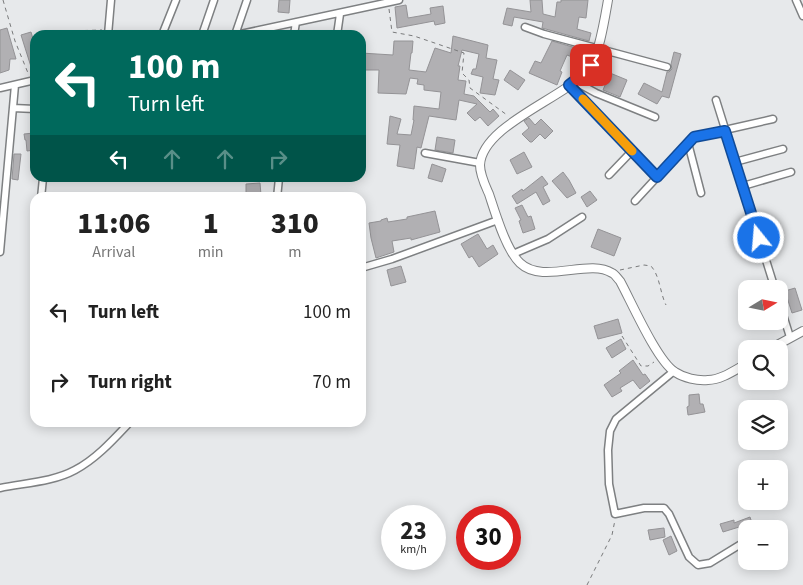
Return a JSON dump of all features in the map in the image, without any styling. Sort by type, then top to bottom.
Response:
[{"type":"street","points":[[108,30],[111,0]]},
{"type":"street","points":[[164,30],[176,0]]},
{"type":"street","points":[[204,30],[214,0]]},
{"type":"street","points":[[238,30],[247,0]]},
{"type":"street","points":[[259,30],[399,0]]},
{"type":"street","points":[[608,0],[597,49],[588,70],[553,97],[514,120],[493,140],[486,148],[480,164],[481,172],[498,220],[513,254],[520,263],[540,272],[598,269],[612,273],[620,281],[661,358],[674,371],[695,379],[710,380],[738,368]]},
{"type":"street","points":[[796,0],[803,16]]},
{"type":"street","points":[[338,30],[340,14]]},
{"type":"street","points":[[295,30],[296,22]]},
{"type":"street","points":[[525,28],[667,67]]},
{"type":"street","points":[[0,88],[30,81]]},
{"type":"street","points":[[572,83],[655,117]]},
{"type":"street","points":[[572,83],[657,177]]},
{"type":"street","points":[[0,252],[15,85]]},
{"type":"street","points":[[716,100],[772,280]]},
{"type":"street","points":[[14,108],[30,109]]},
{"type":"street","points":[[635,201],[694,137],[773,119]]},
{"type":"street","points":[[688,143],[701,193]]},
{"type":"street","points":[[735,162],[783,149]]},
{"type":"street","points":[[609,175],[632,151]]},
{"type":"street","points":[[425,153],[480,164]]},
{"type":"street","points":[[743,186],[791,172]]},
{"type":"street","points":[[513,254],[548,239],[582,217]]},
{"type":"street","points":[[366,267],[392,259],[498,220]]},
{"type":"street","points":[[788,330],[790,337]]},
{"type":"street","points":[[785,340],[803,331]]},
{"type":"street","points":[[674,371],[616,419],[610,431],[608,450],[609,484],[615,514],[644,508],[664,508],[669,514],[689,557],[698,566],[710,563],[738,546]]},
{"type":"street","points":[[0,488],[74,471],[93,459],[125,427]]},
{"type":"path","points":[[4,0],[15,41],[30,75]]},
{"type":"path","points":[[389,1],[392,32],[414,36],[464,54],[462,73],[469,80],[470,88],[514,120]]},
{"type":"path","points":[[612,273],[626,268],[644,265],[651,266],[656,272],[666,305]]},
{"type":"path","points":[[622,336],[641,366],[648,366],[661,358]]},
{"type":"path","points":[[587,585],[612,535],[615,514]]},
{"type":"building","points":[[279,0],[290,0],[289,13],[278,12]]},
{"type":"building","points":[[530,0],[542,0],[543,14],[555,17],[557,2],[561,2],[561,0],[588,0],[586,18],[579,17],[577,29],[591,33],[589,41],[542,28],[543,22],[514,17],[512,26],[503,24],[507,8],[531,12]]},
{"type":"building","points":[[406,5],[408,18],[431,14],[430,8],[443,6],[445,23],[435,25],[434,21],[397,28],[395,7]]},
{"type":"building","points":[[7,28],[16,59],[10,59],[9,70],[0,73],[0,30]]},
{"type":"building","points":[[30,32],[30,64],[21,35]]},
{"type":"building","points":[[453,36],[488,45],[486,58],[497,60],[493,79],[499,80],[495,95],[480,93],[483,77],[471,74],[473,69],[476,69],[479,54],[462,50],[458,66],[460,66],[458,80],[466,81],[464,94],[474,96],[490,112],[493,109],[499,116],[488,126],[480,117],[475,121],[467,113],[477,104],[459,100],[456,120],[429,116],[421,148],[417,147],[414,169],[397,166],[400,145],[387,144],[390,116],[401,119],[397,134],[411,135],[414,106],[439,109],[441,92],[424,90],[424,85],[417,84],[418,79],[410,78],[406,94],[378,93],[379,70],[366,70],[366,53],[393,55],[394,41],[413,41],[409,70],[426,72],[435,48],[451,53]]},
{"type":"building","points":[[552,41],[576,48],[572,57],[567,55],[560,71],[562,72],[557,85],[529,73],[535,61],[541,63]]},
{"type":"building","points":[[674,52],[681,54],[669,98],[662,96],[657,104],[638,94],[644,83],[662,92],[667,72],[672,69],[671,64]]},
{"type":"building","points":[[510,70],[525,80],[518,90],[504,80]]},
{"type":"building","points":[[610,73],[627,80],[620,97],[603,90]]},
{"type":"building","points":[[529,118],[535,125],[541,119],[553,131],[545,139],[540,134],[530,142],[522,134],[529,128],[524,121]]},
{"type":"building","points":[[30,133],[30,151],[27,151],[24,134]]},
{"type":"building","points":[[437,137],[455,140],[453,153],[435,150]]},
{"type":"building","points":[[524,152],[532,167],[517,174],[510,160]]},
{"type":"building","points":[[14,154],[21,154],[18,180],[12,179]]},
{"type":"building","points":[[432,164],[446,169],[442,182],[428,178]]},
{"type":"building","points":[[563,172],[576,193],[567,198],[552,181]]},
{"type":"building","points":[[542,176],[548,184],[543,187],[550,201],[543,205],[536,192],[517,204],[512,196],[522,189],[523,191]]},
{"type":"building","points":[[260,183],[261,192],[246,192],[246,184]]},
{"type":"building","points":[[590,191],[597,200],[587,207],[581,197]]},
{"type":"building","points":[[522,205],[528,217],[531,216],[535,229],[523,233],[519,221],[521,220],[515,208]]},
{"type":"building","points":[[435,211],[440,232],[411,240],[411,238],[392,241],[394,252],[376,258],[369,223],[387,218],[388,222],[407,219],[407,217]]},
{"type":"building","points":[[598,229],[621,238],[614,256],[591,247]]},
{"type":"building","points":[[478,234],[487,249],[493,245],[498,254],[479,267],[472,256],[469,258],[461,244]]},
{"type":"building","points":[[401,266],[406,282],[391,286],[387,270]]},
{"type":"building","points":[[795,288],[802,310],[792,313],[788,300],[788,290]]},
{"type":"building","points":[[618,319],[622,333],[598,339],[594,326]]},
{"type":"building","points":[[621,339],[626,349],[612,358],[606,348]]},
{"type":"building","points":[[633,360],[643,375],[645,374],[650,381],[640,389],[633,380],[620,388],[622,391],[612,397],[604,385],[621,373],[619,371]]},
{"type":"building","points":[[699,394],[700,404],[703,404],[705,412],[688,415],[689,395]]},
{"type":"building","points":[[734,520],[734,523],[738,522],[738,527],[723,532],[720,524]]},
{"type":"building","points":[[664,528],[665,537],[650,540],[648,530]]},
{"type":"building","points":[[671,536],[677,551],[669,555],[663,540]]},
{"type":"slow traffic","points":[[583,99],[632,151]]},
{"type":"route","points":[[591,65],[588,70],[569,85],[657,177],[694,137],[725,131],[759,238]]}]
